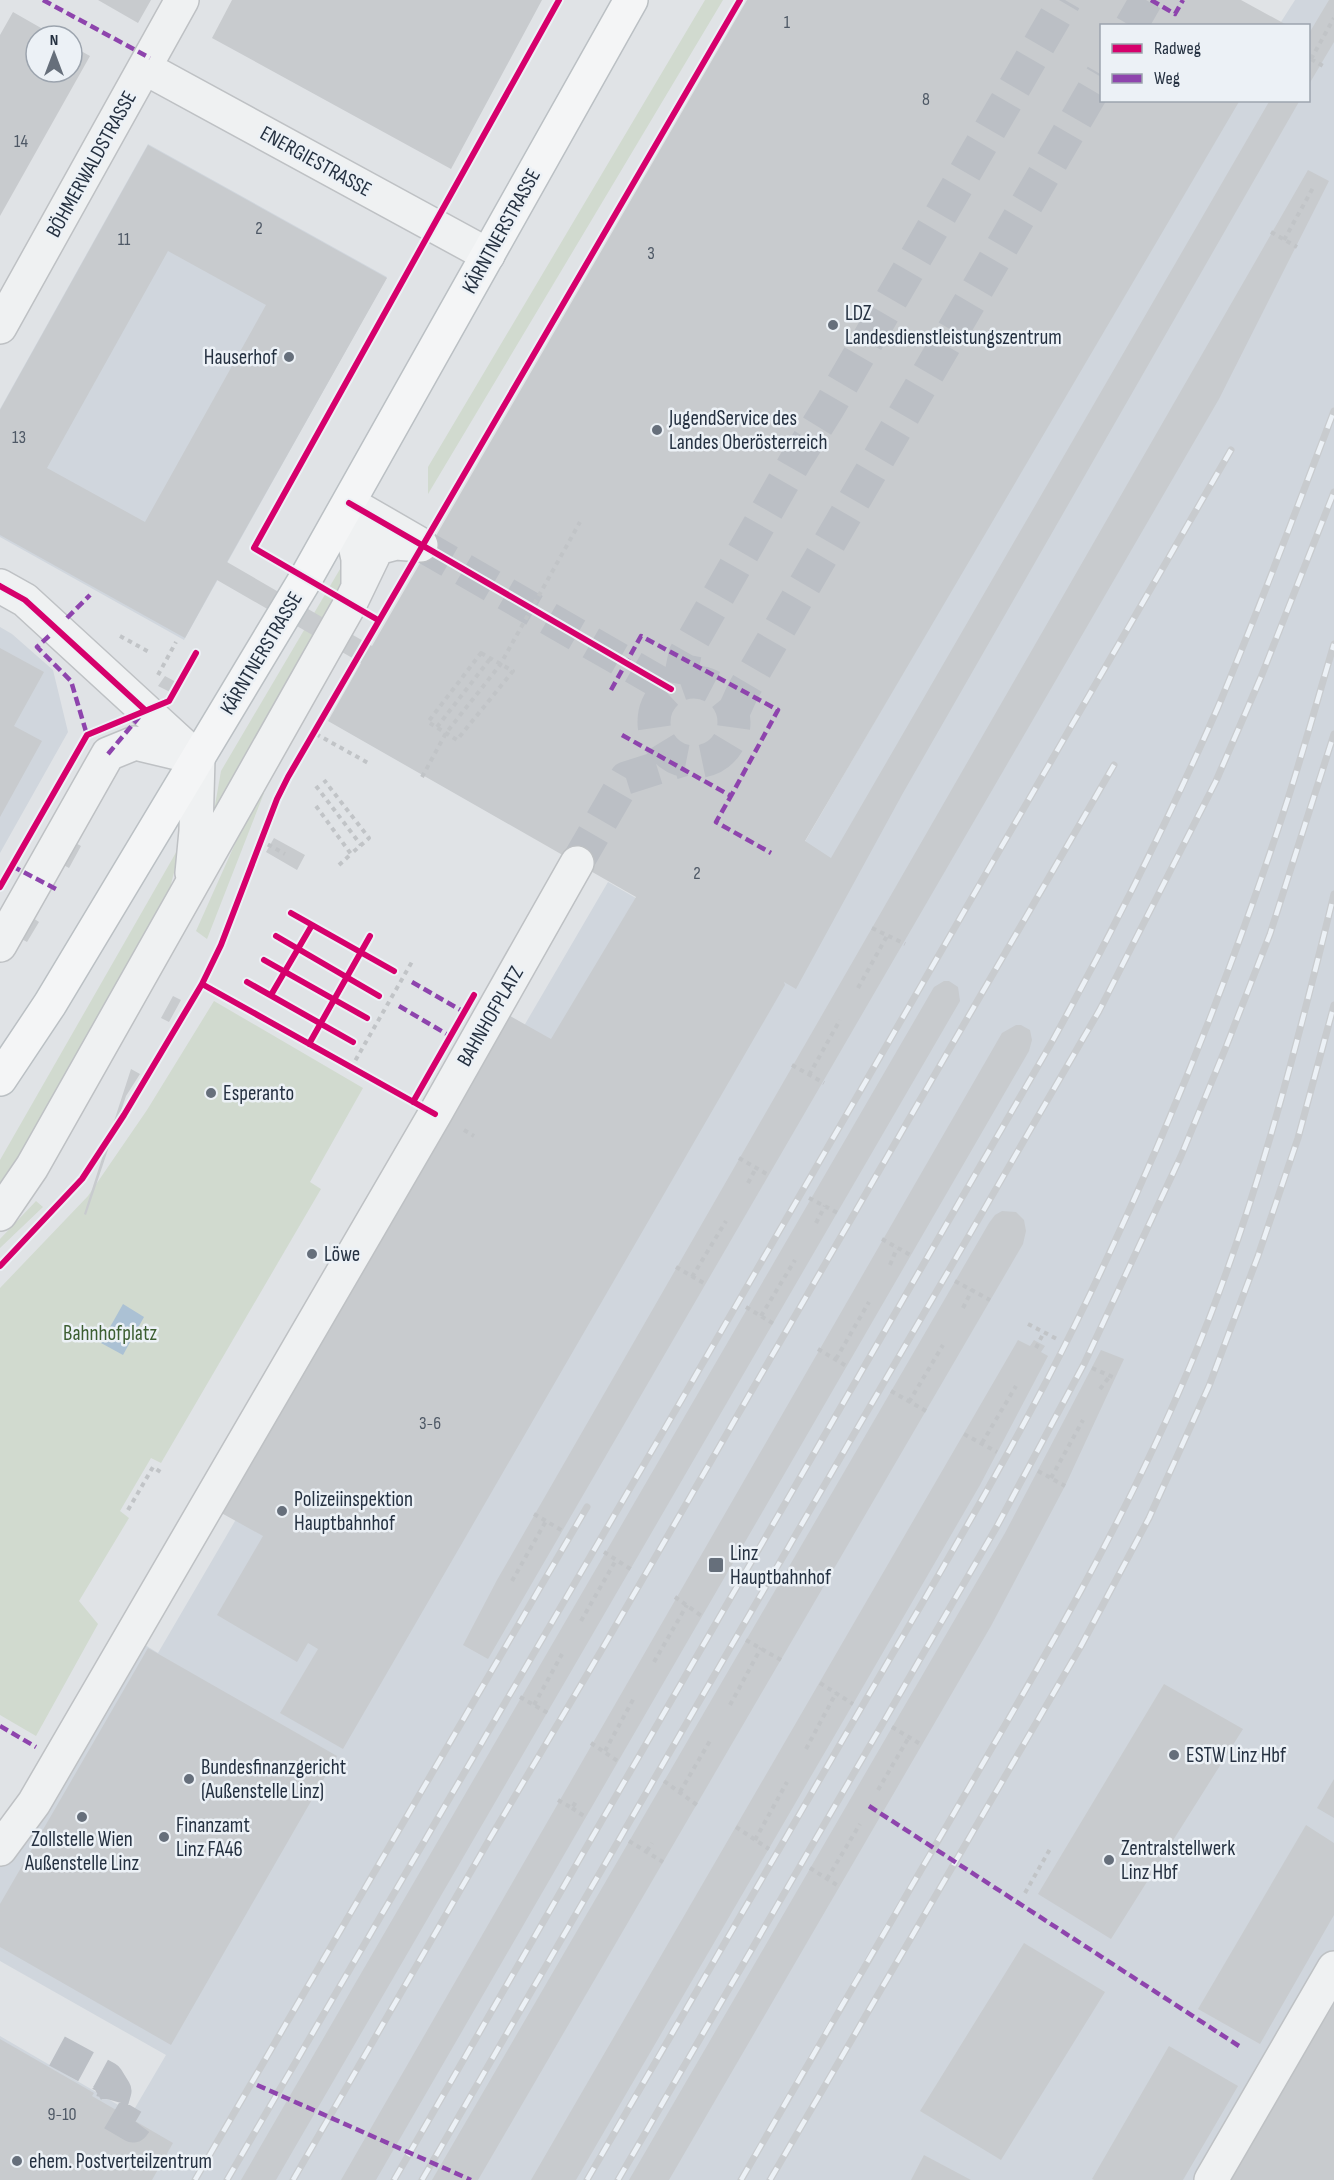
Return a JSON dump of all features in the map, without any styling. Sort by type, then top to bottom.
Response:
[{"type":"main road","name":"KÄRNTNERSTRASSE","points":[[0,1079],[50,1004],[350,503],[631,0]]},
{"type":"street","name":"BÖHMERWALDSTRASSE","points":[[0,327],[182,0]]},
{"type":"street","name":"ENERGIESTRASSE","points":[[145,68],[488,255]]},
{"type":"street","points":[[0,1214],[32,1167],[192,885],[350,604],[377,548],[396,543],[422,545],[350,503],[349,518],[358,559],[358,584]]},
{"type":"street","points":[[0,586],[25,600],[198,758],[192,885]]},
{"type":"street","points":[[0,945],[108,754],[135,743],[198,758]]},
{"type":"street","name":"BAHNHOFPLATZ","points":[[0,1849],[44,1786],[435,1114],[577,863]]},
{"type":"street","points":[[1211,2180],[1334,1968]]},
{"type":"path","points":[[1323,66],[1310,58],[1334,18]]},
{"type":"path","points":[[1284,240],[1314,186]]},
{"type":"path","points":[[1271,232],[1297,247]]},
{"type":"path","points":[[422,777],[446,733],[500,665],[580,522]]},
{"type":"path","points":[[111,631],[148,652]]},
{"type":"path","points":[[162,681],[156,678],[176,642]]},
{"type":"path","points":[[481,653],[490,659],[513,671],[458,740],[428,722],[481,653]]},
{"type":"path","points":[[437,727],[490,659]]},
{"type":"path","points":[[320,723],[314,733],[370,764]]},
{"type":"path","points":[[324,780],[369,838],[339,865]]},
{"type":"path","points":[[316,786],[361,845]]},
{"type":"path","points":[[316,806],[351,854]]},
{"type":"path","points":[[260,840],[285,854]]},
{"type":"path","points":[[872,928],[905,944]]},
{"type":"path","points":[[858,988],[887,936]]},
{"type":"path","points":[[351,1068],[413,960]]},
{"type":"path","points":[[809,1075],[840,1020]]},
{"type":"path","points":[[792,1065],[824,1083]]},
{"type":"path","points":[[739,1158],[770,1176]]},
{"type":"path","points":[[748,1184],[756,1168]]},
{"type":"path","points":[[809,1198],[838,1214]]},
{"type":"path","points":[[816,1223],[825,1206]]},
{"type":"path","points":[[692,1277],[726,1221]]},
{"type":"path","points":[[882,1239],[912,1256]]},
{"type":"path","points":[[890,1265],[897,1248]]},
{"type":"path","points":[[761,1317],[795,1260]]},
{"type":"path","points":[[676,1268],[707,1285]]},
{"type":"path","points":[[955,1281],[990,1300]]},
{"type":"path","points":[[963,1308],[972,1290]]},
{"type":"path","points":[[836,1359],[869,1302]]},
{"type":"path","points":[[746,1307],[774,1324]]},
{"type":"path","points":[[1028,1324],[1057,1339]]},
{"type":"path","points":[[1036,1348],[1044,1332]]},
{"type":"path","points":[[909,1402],[943,1345]]},
{"type":"path","points":[[818,1349],[848,1367]]},
{"type":"path","points":[[1092,1368],[1115,1378]]},
{"type":"path","points":[[1100,1389],[1110,1376]]},
{"type":"path","points":[[982,1443],[1016,1386]]},
{"type":"path","points":[[891,1391],[926,1411]]},
{"type":"path","points":[[1051,1478],[1083,1419]]},
{"type":"path","points":[[964,1434],[997,1452]]},
{"type":"path","points":[[128,1510],[153,1467],[162,1473]]},
{"type":"path","points":[[1038,1471],[1065,1486]]},
{"type":"path","points":[[534,1514],[563,1531]]},
{"type":"path","points":[[512,1581],[546,1521]]},
{"type":"path","points":[[604,1552],[632,1570]]},
{"type":"path","points":[[581,1621],[616,1560]]},
{"type":"path","points":[[675,1597],[703,1617]]},
{"type":"path","points":[[654,1662],[687,1605]]},
{"type":"path","points":[[746,1640],[781,1660]]},
{"type":"path","points":[[730,1705],[761,1648]]},
{"type":"path","points":[[534,1705],[562,1654]]},
{"type":"path","points":[[820,1683],[853,1704]]},
{"type":"path","points":[[806,1749],[836,1693]]},
{"type":"path","points":[[605,1751],[635,1696]]},
{"type":"path","points":[[520,1697],[548,1713]]},
{"type":"path","points":[[892,1727],[922,1745]]},
{"type":"path","points":[[879,1790],[909,1737]]},
{"type":"path","points":[[680,1792],[711,1739]]},
{"type":"path","points":[[591,1743],[620,1762]]},
{"type":"path","points":[[664,1781],[697,1804]]},
{"type":"path","points":[[755,1839],[787,1782]]},
{"type":"path","points":[[558,1800],[587,1818]]},
{"type":"path","points":[[572,1808],[576,1800]]},
{"type":"path","points":[[827,1879],[860,1824]]},
{"type":"path","points":[[736,1827],[769,1849]]},
{"type":"path","points":[[629,1841],[663,1862]]},
{"type":"path","points":[[647,1851],[652,1843]]},
{"type":"path","points":[[1025,1893],[1050,1849]]},
{"type":"path","points":[[810,1868],[840,1887]]},
{"type":"shaded area","points":[[1295,0],[1334,0],[1334,2180],[0,2180],[0,2036],[132,2113],[166,2055],[0,1961],[0,1857],[129,1635],[158,1653],[608,882],[738,957],[1234,102],[1310,102],[1310,24],[1280,24]]},
{"type":"shaded area","name":"Hauserhof","points":[[148,144],[387,277],[184,640],[0,537],[0,409]]},
{"type":"shaded area","points":[[0,627],[12,634],[53,670],[68,732],[0,853]]},
{"type":"green space","points":[[705,0],[723,0],[428,494],[428,467]]},
{"type":"green space","points":[[343,564],[353,568],[211,828],[221,771]]},
{"type":"green space","points":[[259,790],[264,793],[207,939],[196,931]]},
{"type":"green space","points":[[182,842],[164,911],[0,1192],[0,1160]]},
{"type":"green space","name":"Bahnhofplatz","points":[[214,1001],[363,1088],[310,1182],[321,1189],[161,1463],[151,1458],[120,1511],[129,1518],[79,1601],[98,1624],[36,1736],[0,1715],[0,1288],[88,1196],[147,1110]]},
{"type":"green space","points":[[36,1201],[43,1207],[0,1248],[0,1239]]},
{"type":"water","points":[[123,1304],[144,1317],[123,1355],[101,1343]]},
{"type":"building","points":[[98,0],[151,0],[138,23]]},
{"type":"building","points":[[232,0],[542,0],[451,169],[212,38]]},
{"type":"building","points":[[747,0],[1241,0],[1285,24],[1100,24],[1100,102],[1239,102],[805,841],[831,858],[1269,102],[1299,102],[903,793],[796,989],[784,982],[785,985],[343,1749],[280,1713],[318,1649],[308,1643],[297,1662],[217,1615],[263,1536],[196,1499],[487,1003],[551,1039],[636,897],[328,721],[361,663],[217,580],[185,638],[0,535],[0,410],[148,145],[387,278],[227,562],[372,646]],"holes":[[[168,251],[266,305],[145,522],[47,468]]]},
{"type":"building","points":[[1329,0],[1334,0],[1334,42],[1310,83],[1310,32]]},
{"type":"building","points":[[13,12],[34,24],[24,24],[24,84],[74,84],[0,216],[0,35]]},
{"type":"building","points":[[84,53],[90,56],[84,67]]},
{"type":"building","points":[[1308,170],[1329,181],[1219,399],[488,1659],[463,1645],[497,1580]]},
{"type":"building","points":[[0,648],[44,672],[14,726],[42,741],[0,817]]},
{"type":"building","points":[[165,676],[176,682],[170,692],[158,686]]},
{"type":"building","points":[[274,838],[305,855],[297,870],[266,852]]},
{"type":"building","points":[[72,841],[81,846],[69,868],[60,863]]},
{"type":"building","points":[[30,916],[39,922],[27,942],[18,937]]},
{"type":"building","points":[[944,981],[949,981],[958,987],[960,1001],[276,2180],[241,2180],[934,987]]},
{"type":"building","points":[[173,996],[181,1000],[169,1022],[161,1018]]},
{"type":"building","points":[[1016,1025],[1030,1030],[1032,1040],[1029,1051],[376,2180],[341,2180],[1002,1033]]},
{"type":"building","points":[[131,1069],[140,1074],[126,1096],[86,1215],[84,1214]]},
{"type":"building","points":[[1002,1211],[1016,1212],[1024,1220],[1026,1231],[1023,1244],[478,2180],[432,2180],[989,1223],[995,1215]]},
{"type":"building","points":[[1018,1340],[1030,1346],[1034,1340],[1045,1346],[1041,1352],[1048,1356],[980,1485],[576,2180],[531,2180]]},
{"type":"building","points":[[1101,1350],[1124,1359],[1065,1486],[991,1626],[669,2180],[629,2180],[1005,1533]]},
{"type":"building","name":"Finanzamt Linz FA46","points":[[148,1648],[337,1756],[171,2045],[0,1947],[0,1904]]},
{"type":"building","points":[[1164,1684],[1243,1729],[1111,1939],[1038,1894]]},
{"type":"building","points":[[1334,1779],[1334,1818],[1317,1808]]},
{"type":"building","points":[[1306,1825],[1334,1843],[1334,1915],[1260,2044],[1198,2009]]},
{"type":"building","points":[[1024,1943],[1105,1992],[1001,2160],[920,2111]]},
{"type":"building","points":[[1334,2000],[1334,2180],[1231,2180]]},
{"type":"building","points":[[0,2039],[94,2093],[92,2096],[173,2143],[152,2180],[0,2180]]},
{"type":"building","points":[[1169,2046],[1238,2086],[1183,2180],[1092,2179]]},
{"type":"building","points":[[924,2155],[971,2180],[911,2180]]},
{"type":"tunnel","points":[[679,684],[685,654],[1065,0]]},
{"type":"tunnel","points":[[1132,24],[1146,0]]},
{"type":"tunnel","points":[[733,713],[743,691],[1100,78]]},
{"type":"tunnel","points":[[421,545],[671,689]]},
{"type":"tunnel","points":[[694,682],[709,685],[722,694],[731,707],[734,722],[731,737],[722,750],[709,759],[694,762],[679,759],[666,750],[657,737],[654,722],[657,707],[666,694],[679,685],[694,682]]},
{"type":"tunnel","points":[[577,863],[626,778],[683,760]]},
{"type":"tunnel","points":[[57,2051],[107,2078],[115,2091],[109,2112],[133,2126],[136,2122]]},
{"type":"railway","points":[[394,2180],[1075,999],[1160,834],[1218,707],[1334,411]]},
{"type":"railway","points":[[227,2180],[1231,450]]},
{"type":"railway","points":[[422,2180],[1099,1011],[1216,781],[1261,677],[1334,492]]},
{"type":"railway","points":[[587,2180],[972,1517],[1074,1327],[1133,1203],[1187,1076],[1237,947],[1282,817],[1334,644]]},
{"type":"railway","points":[[618,2180],[996,1528],[1084,1364],[1181,1156],[1226,1047],[1270,934],[1334,734]]},
{"type":"railway","points":[[293,2180],[1114,765]]},
{"type":"railway","points":[[741,2180],[1059,1630],[1115,1527],[1166,1420],[1213,1309],[1253,1192],[1288,1074],[1334,894]]},
{"type":"railway","points":[[770,2180],[1081,1646],[1149,1518],[1209,1386],[1258,1256],[1298,1138],[1334,1005]]},
{"type":"railway","points":[[195,2180],[587,1507]]},
{"type":"marked path","points":[[43,0],[150,58]]},
{"type":"marked path","points":[[1151,0],[1175,14],[1183,0]]},
{"type":"marked path","points":[[67,618],[90,595]]},
{"type":"marked path","points":[[49,636],[37,647],[71,681],[87,735]]},
{"type":"marked path","points":[[611,690],[641,636],[778,710],[731,796]]},
{"type":"marked path","points":[[108,754],[139,717]]},
{"type":"marked path","points":[[622,735],[731,796],[716,822],[771,853]]},
{"type":"marked path","points":[[12,866],[58,890]]},
{"type":"marked path","points":[[412,982],[464,1012]]},
{"type":"marked path","points":[[399,1006],[450,1036]]},
{"type":"marked path","points":[[0,1726],[36,1747]]},
{"type":"marked path","points":[[869,1806],[1239,2046]]},
{"type":"marked path","points":[[257,2085],[471,2180]]},
{"type":"cycle path","points":[[378,620],[254,548],[559,0]]},
{"type":"cycle path","points":[[0,1266],[82,1179],[124,1115],[202,984],[221,945],[277,799],[288,777],[740,0]]},
{"type":"cycle path","points":[[349,503],[671,689]]},
{"type":"cycle path","points":[[0,586],[25,600],[145,710]]},
{"type":"cycle path","points":[[0,887],[87,735],[169,701],[196,653]]},
{"type":"cycle path","points":[[291,913],[394,971]]},
{"type":"cycle path","points":[[271,995],[312,925]]},
{"type":"cycle path","points":[[276,936],[379,996]]},
{"type":"cycle path","points":[[309,1044],[370,936]]},
{"type":"cycle path","points":[[264,960],[367,1018]]},
{"type":"cycle path","points":[[247,982],[353,1042]]},
{"type":"cycle path","points":[[202,984],[435,1114]]},
{"type":"cycle path","points":[[413,1102],[474,995]]},
{"type":"place","name":"LDZ Landesdienstleistungszentrum","points":[[833,325]]},
{"type":"place","name":"Hauserhof","points":[[289,357]]},
{"type":"place","name":"JugendService des Landes Oberösterreich","points":[[657,430]]},
{"type":"place","name":"Esperanto","points":[[211,1093]]},
{"type":"place","name":"Löwe","points":[[312,1254]]},
{"type":"place","name":"Polizeiinspektion Hauptbahnhof","points":[[282,1511]]},
{"type":"place","name":"Linz Hauptbahnhof","points":[[716,1565]]},
{"type":"place","name":"ESTW Linz Hbf","points":[[1174,1755]]},
{"type":"place","name":"Bundesfinanzgericht (Außenstelle Linz)","points":[[189,1779]]},
{"type":"place","name":"Zollstelle Wien Außenstelle Linz","points":[[82,1817]]},
{"type":"place","name":"Finanzamt Linz FA46","points":[[164,1837]]},
{"type":"place","name":"Zentralstellwerk Linz Hbf","points":[[1109,1860]]},
{"type":"place","name":"ehem. Postverteilzentrum","points":[[17,2161]]}]
